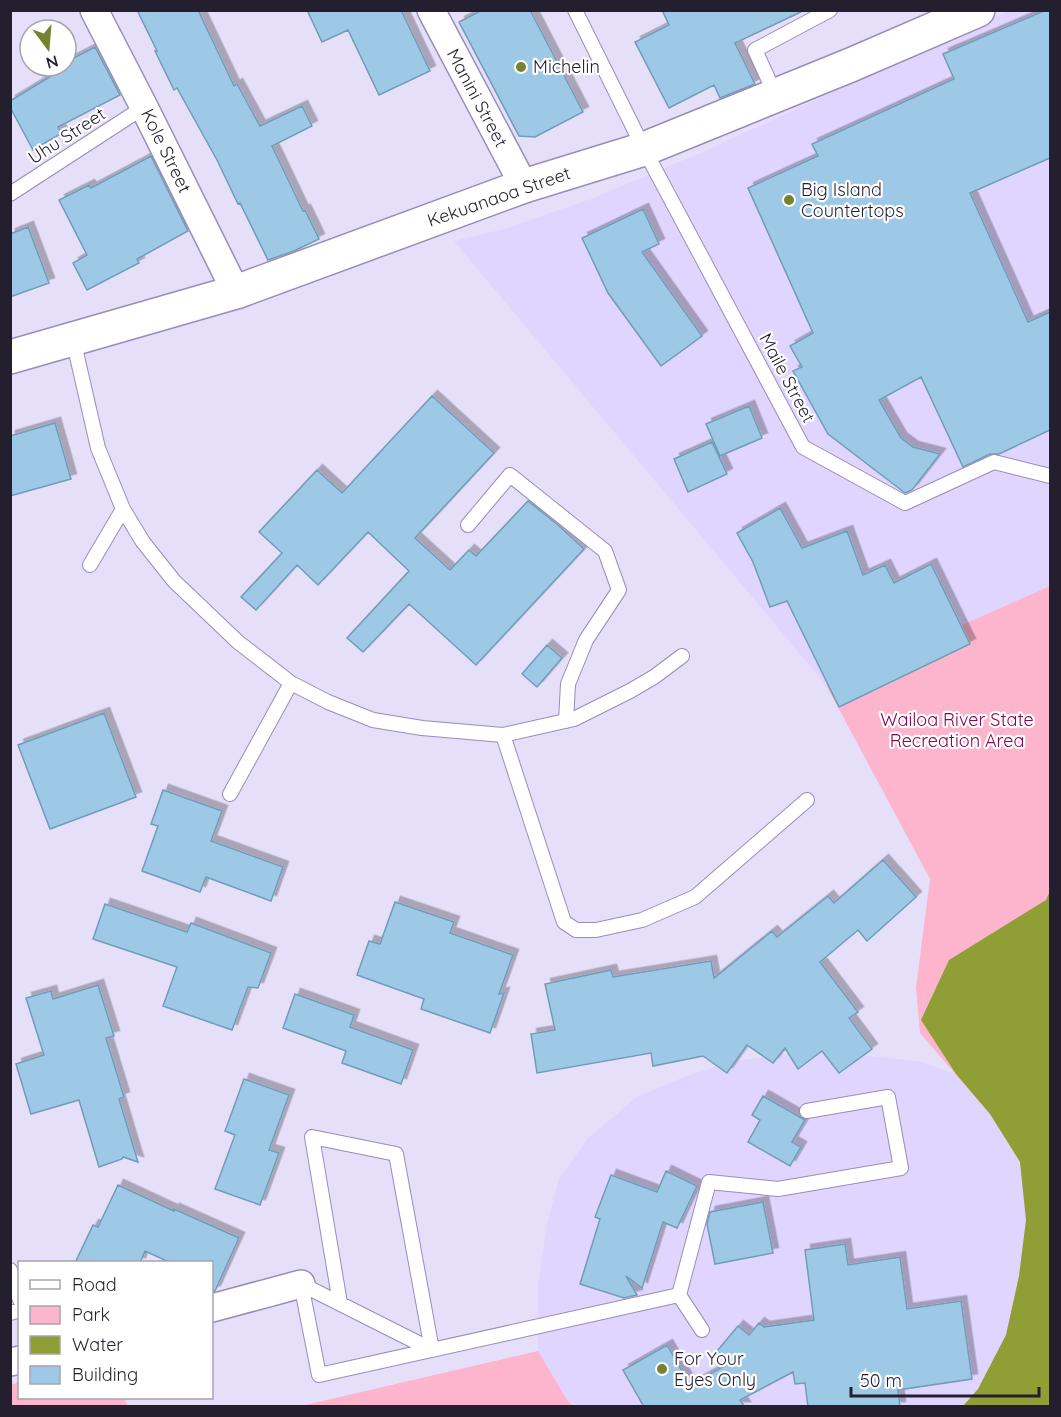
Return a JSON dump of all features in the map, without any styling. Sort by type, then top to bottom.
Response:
[{"type":"street","name":"Kole Street","points":[[94,10],[236,292]]},
{"type":"street","name":"Manini Street","points":[[431,10],[524,186]]},
{"type":"street","name":"Kekuanaoa Street","points":[[10,357],[236,292],[524,186],[644,149],[776,96],[963,14]]},
{"type":"street","points":[[213,1308],[301,1284]]},
{"type":"lane","points":[[575,10],[644,149]]},
{"type":"lane","points":[[776,96],[755,50],[830,10]]},
{"type":"lane","name":"Uhu Street","points":[[10,194],[144,107]]},
{"type":"lane","name":"Maile Street","points":[[644,149],[803,447],[905,503],[994,462],[1050,476]]},
{"type":"lane","points":[[73,339],[98,448],[123,509],[143,542],[174,582],[238,642],[291,683],[328,702],[373,720],[422,728],[503,735],[574,719],[615,700],[654,677],[682,656]]},
{"type":"lane","points":[[468,525],[510,475],[605,551],[618,590],[586,640],[568,684],[566,721]]},
{"type":"lane","points":[[90,565],[123,509]]},
{"type":"lane","points":[[230,794],[291,683]]},
{"type":"lane","points":[[503,735],[564,922],[576,930],[596,930],[642,920],[695,897],[807,800]]},
{"type":"lane","points":[[702,1330],[679,1295],[709,1182],[778,1189],[901,1168],[888,1097],[807,1111]]},
{"type":"lane","points":[[340,1303],[312,1137],[396,1154],[432,1350]]},
{"type":"lane","points":[[10,1270],[18,1294]]},
{"type":"lane","points":[[301,1284],[319,1375],[679,1295]]},
{"type":"lane","points":[[301,1284],[432,1350]]},
{"type":"shaded area","points":[[1008,11],[1050,11],[1050,586],[826,685],[454,241],[504,229],[591,199],[705,151]]},
{"type":"shaded area","points":[[822,1051],[917,1061],[956,1074],[990,1114],[1020,1162],[1026,1220],[1019,1276],[1006,1335],[978,1389],[963,1406],[573,1406],[567,1400],[538,1351],[538,1284],[547,1224],[559,1179],[588,1138],[637,1097],[686,1076],[736,1061]]},
{"type":"green space","name":"Wailoa River State Recreation Area","points":[[1050,586],[1050,1406],[963,1406],[978,1389],[1006,1335],[1019,1276],[1026,1220],[1020,1162],[990,1114],[920,1033],[916,988],[930,879],[826,685]]},
{"type":"green space","points":[[538,1351],[567,1400],[573,1406],[301,1406]]},
{"type":"green space","points":[[18,1382],[18,1399],[124,1399],[128,1406],[11,1406],[11,1385]]},
{"type":"water","points":[[1050,891],[1050,1406],[963,1406],[978,1389],[1006,1335],[1019,1276],[1026,1220],[1020,1162],[990,1114],[956,1074],[921,1020],[949,960],[1046,900]]},
{"type":"building","points":[[137,10],[198,10],[234,86],[237,84],[260,126],[302,106],[312,126],[272,146],[319,239],[268,260],[217,160],[177,88],[174,90]]},
{"type":"building","points":[[307,10],[401,10],[430,71],[379,95],[348,30],[322,42]]},
{"type":"building","name":"Michelin","points":[[482,10],[530,10],[583,112],[535,137],[519,136],[459,22]]},
{"type":"building","points":[[662,10],[805,10],[735,43],[755,84],[720,98],[714,85],[669,108],[635,42],[669,25]]},
{"type":"building","points":[[1050,10],[1050,158],[970,193],[1028,322],[1050,312],[1050,430],[999,454],[990,454],[963,467],[921,377],[879,400],[901,438],[913,447],[940,454],[912,490],[905,493],[828,434],[793,371],[802,367],[790,346],[813,333],[748,188],[818,156],[812,144],[954,79],[943,54]]},
{"type":"building","points":[[95,47],[120,95],[58,127],[62,133],[33,150],[10,107],[10,101],[48,78],[78,78],[78,56]]},
{"type":"building","points":[[151,156],[188,231],[137,259],[139,263],[87,290],[73,263],[87,255],[59,200],[89,185],[91,188]]},
{"type":"building","points":[[643,209],[659,244],[642,252],[702,336],[661,366],[608,293],[582,238]]},
{"type":"building","points":[[28,227],[49,283],[10,297],[10,234]]},
{"type":"building","points":[[432,396],[494,453],[415,538],[450,570],[469,550],[476,556],[528,501],[584,549],[476,665],[409,604],[363,652],[347,638],[409,571],[368,532],[318,585],[297,565],[256,610],[241,597],[282,553],[259,532],[317,470],[342,493]]},
{"type":"building","points":[[749,406],[762,438],[720,456],[706,424]]},
{"type":"building","points":[[55,423],[71,479],[10,496],[10,436]]},
{"type":"building","points":[[712,442],[727,474],[688,492],[674,459]]},
{"type":"building","points":[[780,508],[802,548],[847,531],[863,575],[885,565],[894,583],[931,564],[970,644],[839,707],[787,601],[770,607],[753,562],[737,533]]},
{"type":"building","points":[[547,645],[562,658],[537,687],[522,674]]},
{"type":"building","points":[[104,713],[136,797],[50,829],[18,745]]},
{"type":"building","points":[[163,790],[222,811],[211,841],[283,867],[271,901],[206,877],[200,892],[142,871],[158,826],[151,824]]},
{"type":"building","points":[[883,860],[916,897],[867,941],[858,930],[820,962],[858,1012],[849,1018],[872,1049],[839,1073],[822,1051],[798,1069],[785,1048],[773,1063],[747,1045],[727,1073],[703,1056],[653,1066],[651,1053],[537,1073],[531,1034],[555,1030],[545,984],[611,970],[613,977],[711,961],[714,978],[772,931],[777,937],[828,896],[834,903]]},
{"type":"building","points":[[395,902],[454,922],[450,933],[513,955],[499,994],[504,993],[490,1033],[421,1009],[424,999],[357,975],[369,941],[380,944]]},
{"type":"building","points":[[105,904],[187,932],[191,923],[271,953],[258,988],[248,987],[232,1030],[163,1006],[177,967],[93,939]]},
{"type":"building","points":[[98,985],[114,1036],[106,1038],[124,1097],[119,1099],[138,1162],[123,1157],[99,1167],[79,1100],[31,1114],[16,1064],[44,1055],[26,998],[51,991],[53,999]]},
{"type":"building","points":[[295,994],[354,1015],[350,1027],[413,1050],[401,1084],[342,1063],[346,1051],[283,1028]]},
{"type":"building","points":[[244,1079],[289,1095],[269,1150],[279,1153],[260,1205],[215,1189],[235,1135],[225,1131]]},
{"type":"building","points":[[763,1096],[805,1120],[792,1142],[801,1147],[790,1166],[748,1142],[760,1120],[752,1115]]},
{"type":"building","points":[[666,1171],[697,1186],[677,1228],[663,1222],[642,1288],[626,1276],[637,1295],[624,1298],[580,1284],[600,1219],[595,1217],[611,1175],[657,1192]]},
{"type":"building","points":[[118,1185],[239,1238],[213,1292],[213,1261],[167,1261],[145,1251],[141,1261],[76,1261],[93,1225],[98,1227]]},
{"type":"building","points":[[763,1202],[773,1253],[715,1264],[707,1224],[710,1212]]},
{"type":"building","points":[[845,1244],[848,1265],[900,1257],[907,1309],[961,1301],[972,1379],[898,1390],[900,1407],[808,1407],[805,1383],[795,1384],[793,1372],[740,1400],[745,1407],[644,1407],[623,1370],[667,1345],[690,1385],[732,1362],[717,1351],[738,1326],[749,1335],[759,1323],[764,1327],[814,1320],[805,1250]]},
{"type":"place","name":"Michelin","points":[[521,67]]},
{"type":"place","name":"Big Island Countertops","points":[[789,200]]},
{"type":"place","name":"For Your Eyes Only","points":[[662,1369]]}]
